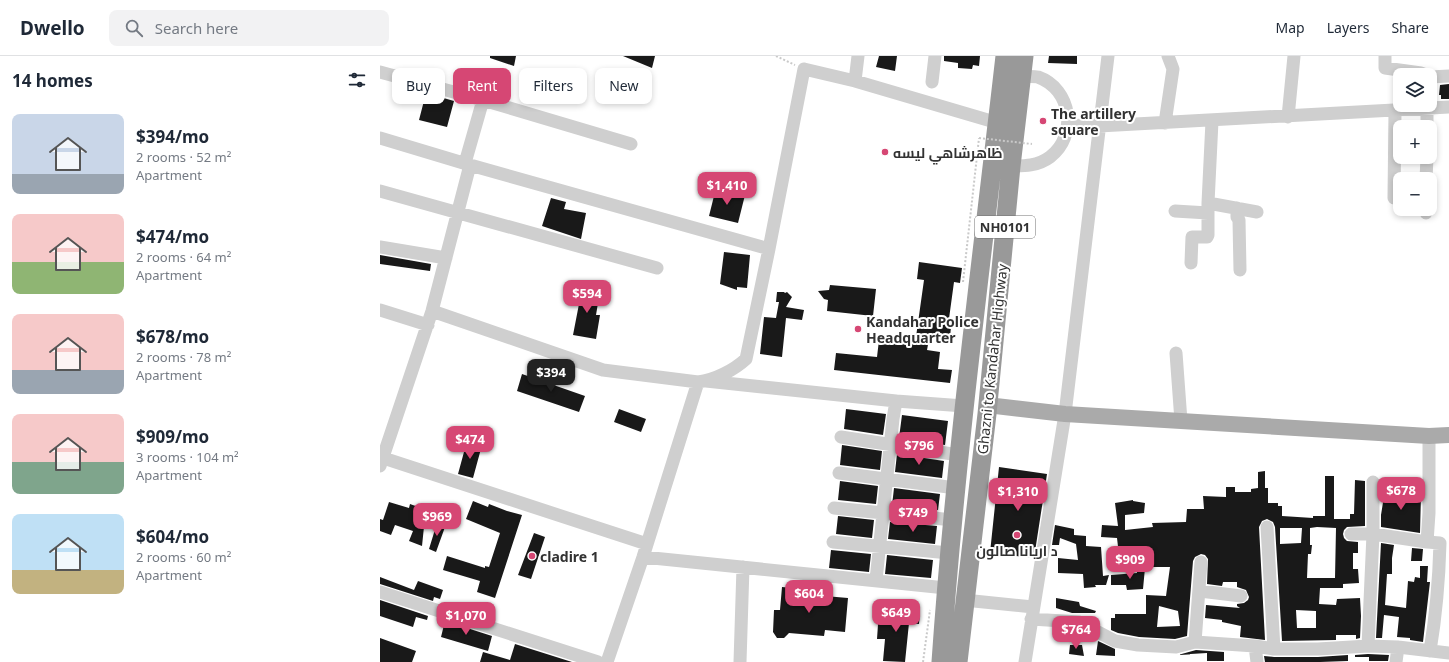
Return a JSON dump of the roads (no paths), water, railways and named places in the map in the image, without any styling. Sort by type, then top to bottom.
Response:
[{"type":"highway","name":"Ghazni to Kandahar Highway","points":[[941,662],[949,554],[964,406],[1006,56]]},
{"type":"highway","name":"Ghazni to Kandahar Highway","points":[[958,662],[1024,56]]},
{"type":"main road","points":[[987,405],[1065,414],[1429,436],[1449,435]]},
{"type":"street","points":[[855,81],[858,56]]},
{"type":"street","points":[[932,82],[935,56]]},
{"type":"street","points":[[1025,662],[1065,414],[1108,56]]},
{"type":"street","points":[[1165,123],[1173,69],[1168,56]]},
{"type":"street","points":[[1288,117],[1294,56]]},
{"type":"street","points":[[1385,56],[1385,68],[1393,69]]},
{"type":"street","points":[[607,662],[702,382],[738,367],[746,359],[804,69],[855,81],[998,123]]},
{"type":"street","points":[[380,72],[453,92]]},
{"type":"street","points":[[1011,166],[1037,164],[1049,158],[1059,149],[1065,138],[1068,125],[1067,110],[1061,96],[1051,84],[1037,77],[1022,76]]},
{"type":"street","points":[[1437,77],[1449,76]]},
{"type":"street","points":[[482,104],[458,212],[432,311],[381,460],[647,544]]},
{"type":"street","points":[[496,104],[631,144]]},
{"type":"street","points":[[1437,107],[1449,108]]},
{"type":"street","points":[[1068,125],[1099,126],[1393,111]]},
{"type":"street","points":[[1394,172],[1395,112]]},
{"type":"street","points":[[1191,263],[1192,237],[1205,237],[1208,235],[1212,121]]},
{"type":"street","points":[[380,138],[769,249]]},
{"type":"street","points":[[380,191],[657,268]]},
{"type":"street","points":[[1237,208],[1237,217],[1239,220],[1240,270]]},
{"type":"street","points":[[1176,210],[1237,208],[1257,212]]},
{"type":"street","points":[[380,247],[446,258]]},
{"type":"street","points":[[380,310],[428,325]]},
{"type":"street","points":[[432,311],[603,370],[702,382],[896,401],[964,406]]},
{"type":"street","points":[[1176,353],[1181,421]]},
{"type":"street","points":[[876,580],[886,479],[896,401]]},
{"type":"street","points":[[1427,542],[1429,513],[1429,436]]},
{"type":"street","points":[[841,437],[959,455]]},
{"type":"street","points":[[839,473],[956,488]]},
{"type":"street","points":[[1368,646],[1373,534],[1373,482]]},
{"type":"street","points":[[834,508],[953,520]]},
{"type":"street","points":[[1267,527],[1274,649]]},
{"type":"street","points":[[1351,534],[1373,534],[1440,543],[1439,586],[1430,651]]},
{"type":"street","points":[[832,542],[949,554]]},
{"type":"street","points":[[643,557],[946,588]]},
{"type":"street","points":[[1195,642],[1201,562]]},
{"type":"street","points":[[740,662],[743,567]]},
{"type":"street","points":[[1200,591],[1241,596]]},
{"type":"street","points":[[380,592],[598,662]]},
{"type":"street","points":[[964,600],[1079,622],[1115,641],[1138,645],[1176,647],[1195,642],[1255,646],[1274,649],[1318,649],[1368,646],[1398,647],[1449,653]]},
{"type":"street","points":[[1255,646],[1257,662]]},
{"type":"street","points":[[1396,662],[1398,647]]},
{"type":"place","name":"The artillery square","points":[[1043,121]]},
{"type":"place","name":"ظاهرشاهي لیسه","points":[[885,152]]},
{"type":"place","name":"Kandahar Police Headquarter","points":[[858,329]]},
{"type":"place","name":"د اریانا صالون","points":[[1017,535]]},
{"type":"place","name":"cladire 1","points":[[532,556]]}]
